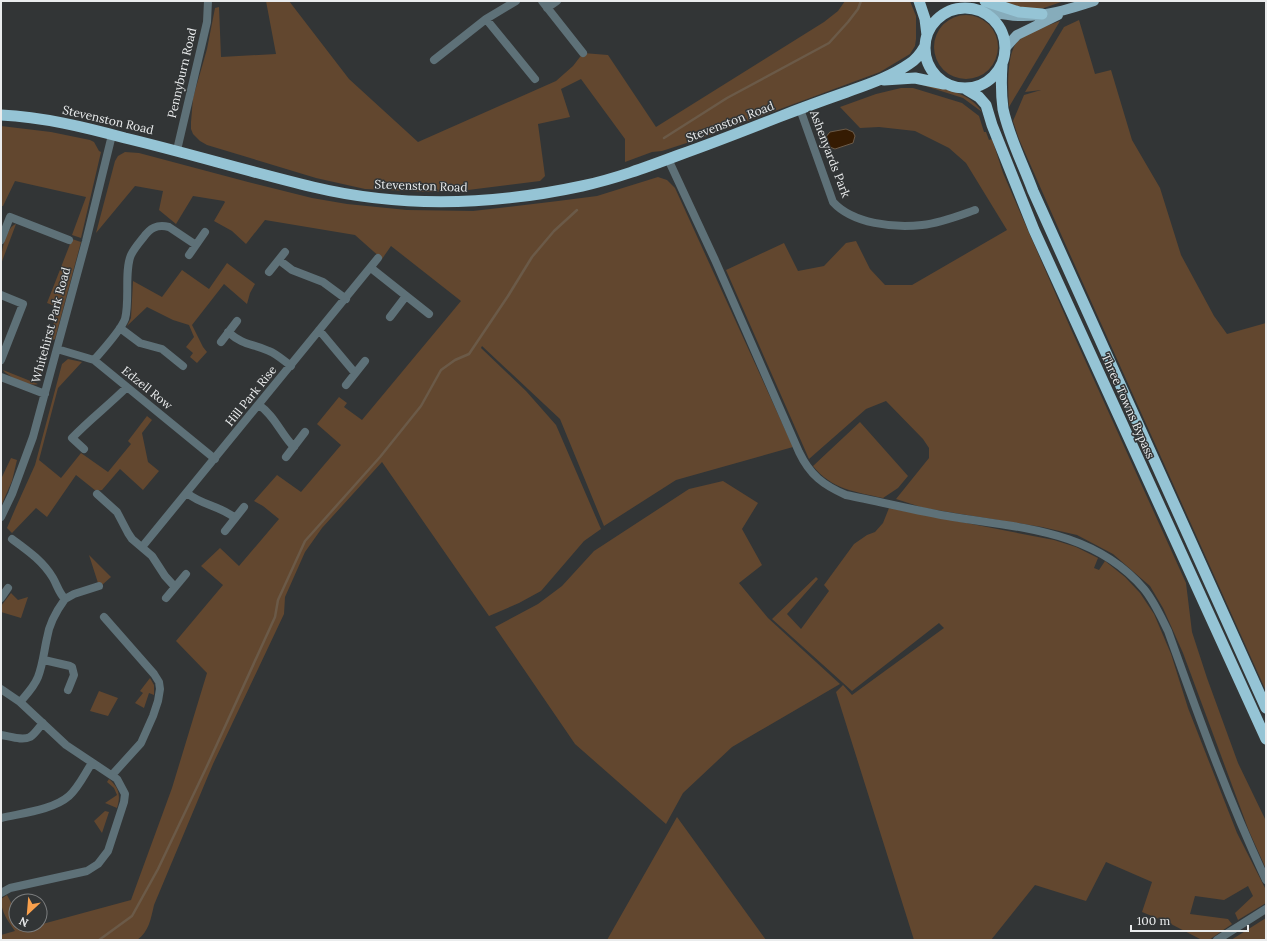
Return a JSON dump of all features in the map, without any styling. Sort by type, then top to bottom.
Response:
[{"type":"highway","points":[[919,1],[925,18],[926,59],[931,69],[939,79],[949,85]]},
{"type":"highway","points":[[954,1],[966,7]]},
{"type":"highway","points":[[879,81],[909,64],[919,54],[926,40],[930,27],[936,19],[955,8],[982,5],[1019,12],[1042,14]]},
{"type":"highway","points":[[879,81],[915,78],[964,88],[972,88],[986,83],[993,78],[1005,58],[1006,47],[1003,33],[997,22],[982,5]]},
{"type":"highway","name":"Three Towns Bypass","points":[[1002,65],[1002,95],[1004,114],[1033,191],[1266,708]]},
{"type":"highway","name":"Stevenston Road","points":[[1,115],[32,117],[112,134],[314,187],[358,196],[440,202],[487,200],[537,194],[582,186],[635,171],[800,108],[879,81]]},
{"type":"highway","name":"Three Towns Bypass","points":[[964,88],[979,97],[986,105],[992,125],[1034,230],[1266,739]]},
{"type":"main road","points":[[1042,14],[1068,9],[1094,1]]},
{"type":"main road","points":[[1006,47],[1017,35],[1068,9]]},
{"type":"street","name":"Pennyburn Road","points":[[177,150],[207,22],[208,1]]},
{"type":"street","points":[[434,60],[486,19],[516,1]]},
{"type":"street","points":[[557,1],[545,4],[583,53]]},
{"type":"street","points":[[486,19],[535,79]]},
{"type":"street","name":"Ashenyards Park","points":[[800,108],[833,202],[842,211],[850,216],[860,220],[888,225],[922,225],[952,219],[975,210]]},
{"type":"street","name":"Whitehirst Park Road","points":[[1,517],[25,462],[45,394],[86,241],[112,134]]},
{"type":"street","points":[[668,159],[715,260],[799,452],[816,478],[846,495],[931,514],[1024,529],[1077,542],[1096,550],[1114,561],[1130,574],[1145,590],[1168,631],[1218,768],[1243,830],[1266,880]]},
{"type":"street","points":[[1,240],[10,217],[70,240]]},
{"type":"street","points":[[94,360],[123,323],[126,314],[129,261],[134,250],[148,232],[157,226],[169,227],[196,245]]},
{"type":"street","points":[[189,255],[204,232]]},
{"type":"street","points":[[269,272],[285,252]]},
{"type":"street","name":"Hill Park Rise","points":[[142,547],[378,258]]},
{"type":"street","points":[[279,260],[297,273],[317,278],[346,299]]},
{"type":"street","points":[[370,268],[429,314]]},
{"type":"street","points":[[1,295],[23,304],[1,360]]},
{"type":"street","points":[[390,316],[406,296]]},
{"type":"street","points":[[221,342],[237,321]]},
{"type":"street","points":[[120,328],[140,343],[162,349],[183,366]]},
{"type":"street","points":[[319,330],[355,373]]},
{"type":"street","points":[[228,332],[235,338],[248,345],[272,352],[291,366]]},
{"type":"street","name":"Edzell Row","points":[[57,349],[94,360],[215,459]]},
{"type":"street","points":[[346,385],[365,361]]},
{"type":"street","points":[[1,377],[45,394]]},
{"type":"street","points":[[84,449],[72,438],[87,422],[119,395],[126,387]]},
{"type":"street","points":[[259,405],[272,417],[294,447]]},
{"type":"street","points":[[286,457],[305,432]]},
{"type":"street","points":[[187,493],[197,500],[229,513],[235,518]]},
{"type":"street","points":[[97,494],[117,512],[128,533],[152,556],[165,576],[175,587]]},
{"type":"street","points":[[224,531],[244,507]]},
{"type":"street","points":[[12,539],[28,550],[40,562],[52,577],[59,592],[66,599]]},
{"type":"street","points":[[166,598],[186,574]]},
{"type":"street","points":[[20,702],[33,686],[44,660],[49,629],[60,607],[66,599],[74,594],[99,586]]},
{"type":"street","points":[[1,598],[8,588]]},
{"type":"street","points":[[104,617],[154,674],[159,682],[160,689],[158,701],[141,743],[112,776]]},
{"type":"street","points":[[44,660],[72,667],[74,675],[68,690]]},
{"type":"street","points":[[1,689],[20,702],[66,745],[112,776],[121,784],[125,798],[108,851],[102,861],[93,868],[87,871],[10,888],[1,893]]},
{"type":"street","points":[[1,735],[28,738],[31,737],[43,723]]},
{"type":"street","points":[[1,818],[49,807],[60,802],[69,796],[92,763]]},
{"type":"street","points":[[1217,940],[1266,909]]},
{"type":"shaded area","points":[[266,1],[289,1],[349,79],[418,142],[556,81],[573,66],[583,53],[608,55],[656,127],[824,22],[838,11],[845,1],[910,1],[916,16],[916,39],[915,46],[910,54],[880,72],[699,139],[662,151],[652,152],[625,162],[625,139],[581,79],[561,89],[570,117],[538,124],[545,176],[540,181],[468,190],[431,192],[365,189],[316,178],[207,145],[193,134],[191,122],[193,98],[207,49],[215,8],[219,7],[221,57],[276,54]]},
{"type":"shaded area","points":[[996,1],[1064,1],[1044,8],[1029,10]]},
{"type":"shaded area","points":[[960,15],[972,15],[989,24],[996,35],[998,47],[996,59],[989,70],[972,79],[960,79],[948,74],[939,65],[934,53],[934,41],[939,29],[948,20]]},
{"type":"shaded area","points":[[1079,20],[1095,74],[1111,70],[1132,140],[1160,188],[1181,255],[1214,316],[1227,334],[1266,323],[1266,691],[1064,241],[1019,139],[1013,121],[1024,95],[1041,90],[1025,92],[1064,27]]},
{"type":"shaded area","points":[[1060,21],[1009,107],[1009,72],[1011,54],[1014,47],[1021,38],[1026,35]]},
{"type":"shaded area","points":[[919,84],[945,89],[962,95],[970,99],[982,112],[963,98]]},
{"type":"shaded area","points":[[901,88],[913,88],[962,103],[979,116],[984,132],[986,132],[989,140],[992,139],[1003,173],[1070,327],[1186,583],[1192,632],[1207,678],[1238,763],[1266,821],[1266,869],[1249,831],[1183,653],[1163,608],[1150,586],[1113,554],[1077,535],[1042,527],[924,508],[896,499],[929,458],[929,448],[923,439],[886,401],[866,409],[809,459],[726,270],[784,243],[798,271],[824,266],[846,243],[856,241],[870,269],[885,285],[912,285],[1007,230],[966,163],[949,148],[915,131],[879,127],[860,128],[840,107],[876,94]]},
{"type":"shaded area","points":[[1,126],[51,132],[94,142],[101,152],[81,238],[72,235],[86,197],[15,181],[3,206],[1,206]]},
{"type":"shaded area","points":[[846,129],[853,132],[855,136],[853,143],[835,149],[827,146],[825,138],[830,132]]},
{"type":"shaded area","points":[[125,152],[139,153],[312,198],[347,204],[407,210],[473,211],[597,196],[658,177],[667,180],[675,188],[793,447],[676,480],[604,526],[560,419],[482,346],[481,348],[526,391],[556,425],[601,529],[584,541],[541,591],[519,603],[489,616],[382,462],[322,528],[305,552],[285,597],[284,614],[213,764],[154,905],[147,929],[141,937],[137,940],[1,940],[1,935],[8,933],[48,933],[48,922],[131,900],[172,788],[207,673],[176,641],[223,585],[201,566],[220,548],[239,566],[279,519],[263,506],[254,501],[277,475],[301,492],[341,445],[317,424],[339,397],[347,403],[344,407],[362,420],[461,301],[391,246],[382,259],[355,235],[265,220],[246,244],[232,231],[214,221],[225,202],[224,201],[193,196],[176,224],[159,210],[163,191],[135,186],[96,233],[115,161],[118,156]]},
{"type":"shaded area","points":[[16,224],[1,264],[6,236],[12,226]]},
{"type":"shaded area","points":[[72,239],[81,242],[55,339],[50,341],[47,357],[41,373],[33,378],[53,326],[58,307],[47,303]]},
{"type":"shaded area","points":[[227,263],[255,284],[250,293],[247,304],[224,284],[192,325],[207,352],[197,363],[190,357],[193,353],[186,347],[194,337],[189,325],[173,320],[147,307],[127,326],[131,318],[133,281],[162,297],[182,270],[209,289]]},
{"type":"shaded area","points":[[68,359],[82,362],[58,388],[39,460],[61,478],[81,453],[108,472],[131,444],[128,441],[147,416],[152,420],[142,433],[148,462],[159,471],[143,490],[120,469],[102,490],[96,491],[76,475],[47,517],[36,508],[12,533],[7,528],[35,465],[62,364]]},
{"type":"shaded area","points":[[3,370],[38,384],[34,385],[19,381],[9,376]]},
{"type":"shaded area","points":[[860,422],[908,476],[898,488],[883,498],[836,485],[820,474],[813,466]]},
{"type":"shaded area","points":[[11,458],[17,460],[12,481],[1,506],[1,476],[2,477]]},
{"type":"shaded area","points":[[723,481],[758,503],[742,529],[762,565],[739,583],[768,618],[840,684],[732,747],[683,793],[666,824],[575,744],[495,627],[538,604],[562,586],[594,551],[689,489]]},
{"type":"shaded area","points":[[889,508],[1054,540],[1076,547],[1098,558],[1094,568],[1099,570],[1105,561],[1125,577],[1140,593],[1154,614],[1171,654],[1188,708],[1237,833],[1266,890],[1266,903],[1238,920],[1235,913],[1253,896],[1248,886],[1224,900],[1195,896],[1190,914],[1228,919],[1232,924],[1209,940],[1202,940],[1169,923],[1142,912],[1152,882],[1106,862],[1086,901],[1035,885],[991,940],[914,940],[836,692],[843,685],[852,695],[944,628],[939,623],[852,691],[772,619],[816,577],[818,579],[787,614],[801,629],[829,591],[824,585],[854,544],[867,535],[875,532],[883,523]]},
{"type":"shaded area","points":[[89,555],[111,577],[102,585],[98,583]]},
{"type":"shaded area","points":[[11,593],[18,600],[28,597],[21,618],[1,612],[1,606]]},
{"type":"shaded area","points":[[150,678],[154,685],[154,695],[149,693],[144,708],[135,703],[143,693],[140,691]]},
{"type":"shaded area","points":[[99,691],[118,698],[108,716],[90,711]]},
{"type":"shaded area","points":[[109,779],[117,789],[119,795],[117,808],[105,803],[117,795],[114,788],[107,782]]},
{"type":"shaded area","points":[[105,811],[109,812],[102,833],[94,821]]},
{"type":"shaded area","points":[[677,817],[766,940],[607,940]]},
{"type":"shaded area","points":[[7,895],[8,921],[1,904],[1,899]]},
{"type":"shaded area","points":[[1266,918],[1266,940],[1231,940]]},
{"type":"waterway","points":[[664,138],[727,98],[829,43],[858,9],[861,1]]},
{"type":"waterway","points":[[99,940],[132,916],[158,869],[275,617],[278,600],[305,541],[380,457],[421,406],[441,370],[455,360],[469,354],[532,257],[554,231],[577,210]]}]
